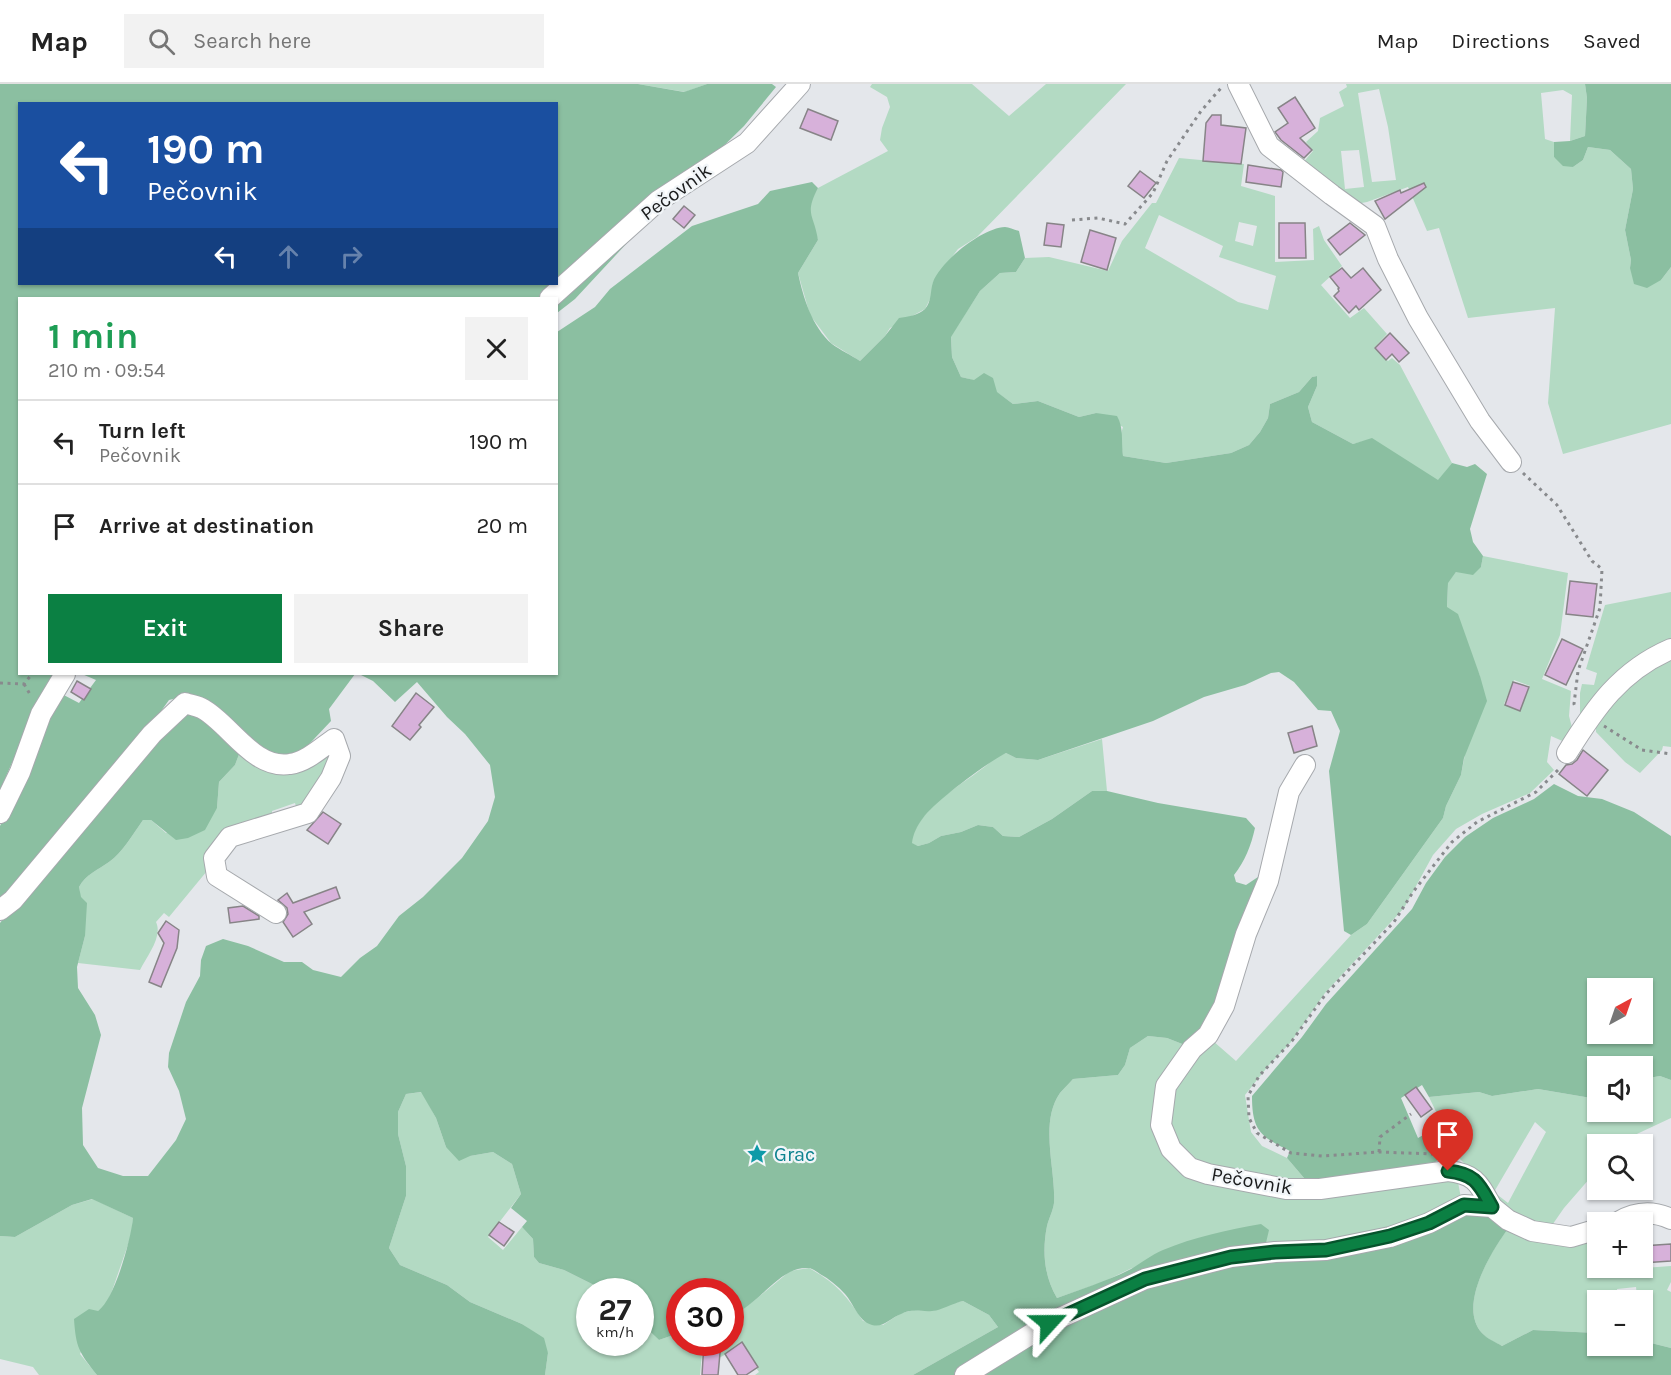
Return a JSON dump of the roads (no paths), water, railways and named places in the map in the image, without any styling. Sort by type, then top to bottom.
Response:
[{"type":"street","name":"Pečovnik","points":[[551,297],[658,201],[747,143],[800,84]]},
{"type":"street","points":[[1238,84],[1269,146],[1375,226],[1388,259],[1419,318],[1480,421],[1511,462]]},
{"type":"street","points":[[1568,753],[1604,699],[1636,669],[1671,649]]},
{"type":"street","points":[[0,813],[20,772],[41,714],[64,675]]},
{"type":"street","points":[[0,910],[13,900],[152,734],[185,703],[204,709],[249,750],[268,762],[290,764],[312,754],[334,739],[340,756],[331,778],[308,813],[230,837],[214,858],[217,876],[276,913]]},
{"type":"street","name":"Pečovnik","points":[[1305,765],[1290,792],[1268,881],[1246,934],[1224,1006],[1208,1035],[1192,1049],[1166,1086],[1161,1125],[1171,1149],[1190,1168],[1208,1174],[1286,1189],[1320,1189],[1448,1171],[1466,1173],[1480,1187],[1492,1207],[1508,1220],[1532,1231],[1571,1237],[1587,1232]]},
{"type":"street","points":[[965,1375],[1049,1323],[1145,1279],[1231,1257],[1326,1250],[1390,1236],[1429,1223],[1464,1205],[1492,1207]]},
{"type":"street","points":[[1653,1214],[1671,1218]]},
{"type":"place","name":"Grac","points":[[757,1154]]}]
